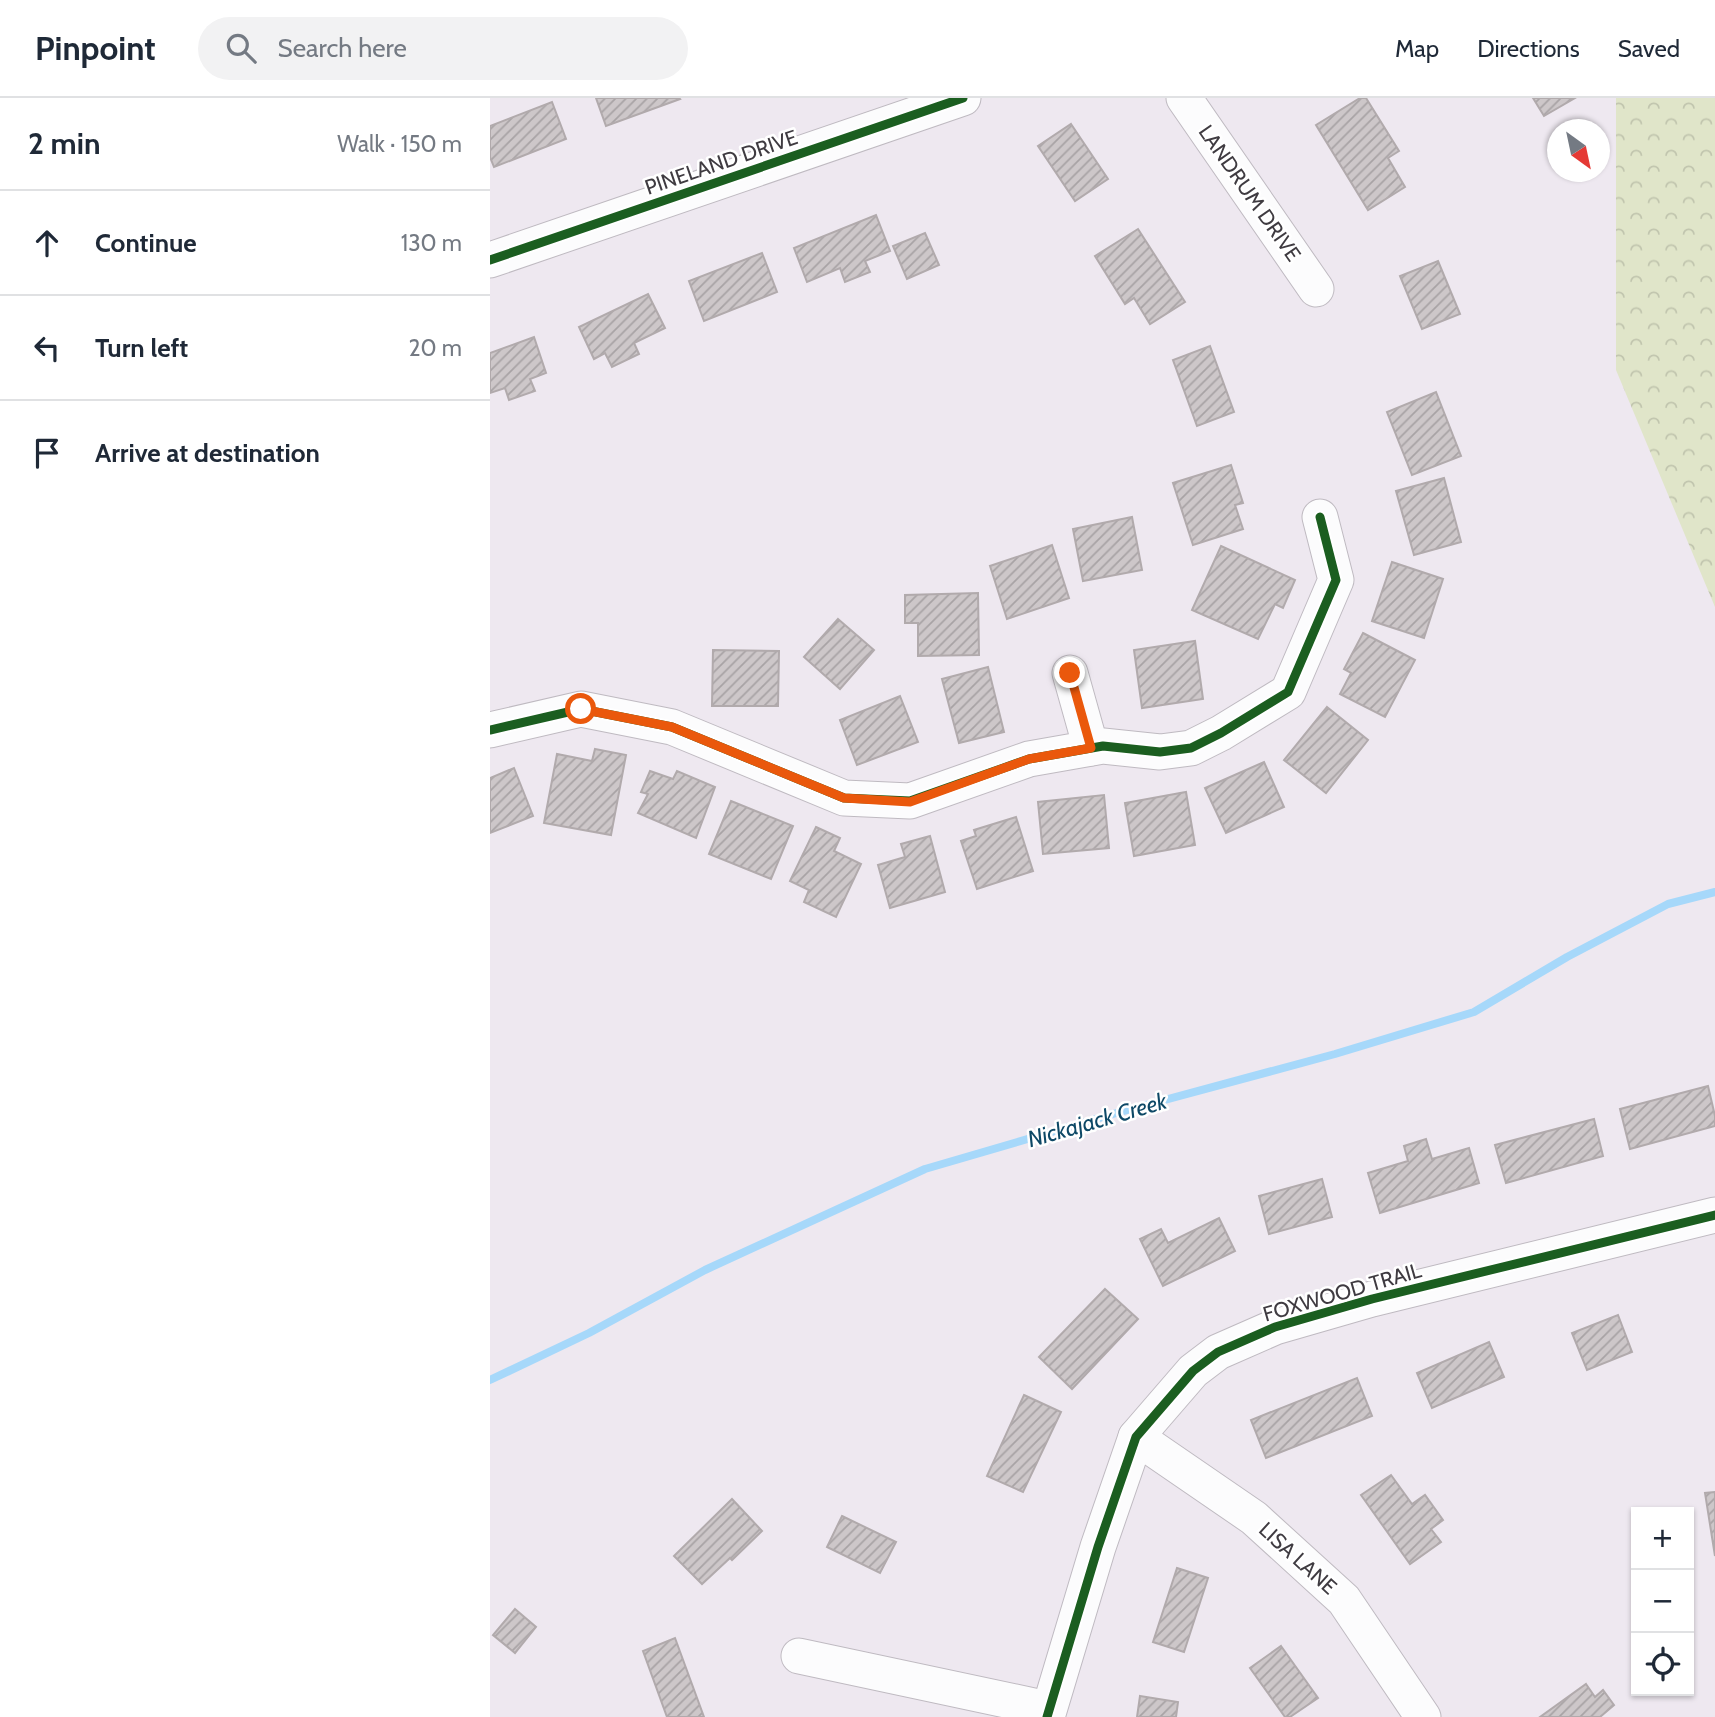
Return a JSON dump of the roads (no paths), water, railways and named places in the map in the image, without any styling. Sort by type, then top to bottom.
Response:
[{"type":"street","name":"PINELAND DRIVE","points":[[490,260],[963,98]]},
{"type":"street","name":"LANDRUM DRIVE","points":[[1184,98],[1316,289]]},
{"type":"street","points":[[490,730],[581,709],[672,727],[844,798],[910,802],[1029,759],[1103,746],[1160,752],[1191,748],[1289,692],[1336,580],[1320,517]]},
{"type":"street","points":[[1070,673],[1091,748]]},
{"type":"street","name":"FOXWOOD TRAIL","points":[[1047,1713],[1098,1547],[1136,1437],[1193,1371],[1219,1352],[1275,1326],[1372,1298],[1715,1215]]},
{"type":"street","name":"LISA LANE","points":[[1136,1437],[1254,1518],[1344,1600],[1423,1717]]},
{"type":"street","points":[[799,1656],[1047,1713]]},
{"type":"waterway","name":"Nickajack Creek","points":[[490,1380],[589,1333],[705,1270],[925,1169],[1120,1112],[1335,1054],[1474,1012],[1567,957],[1668,904],[1715,892]]}]
